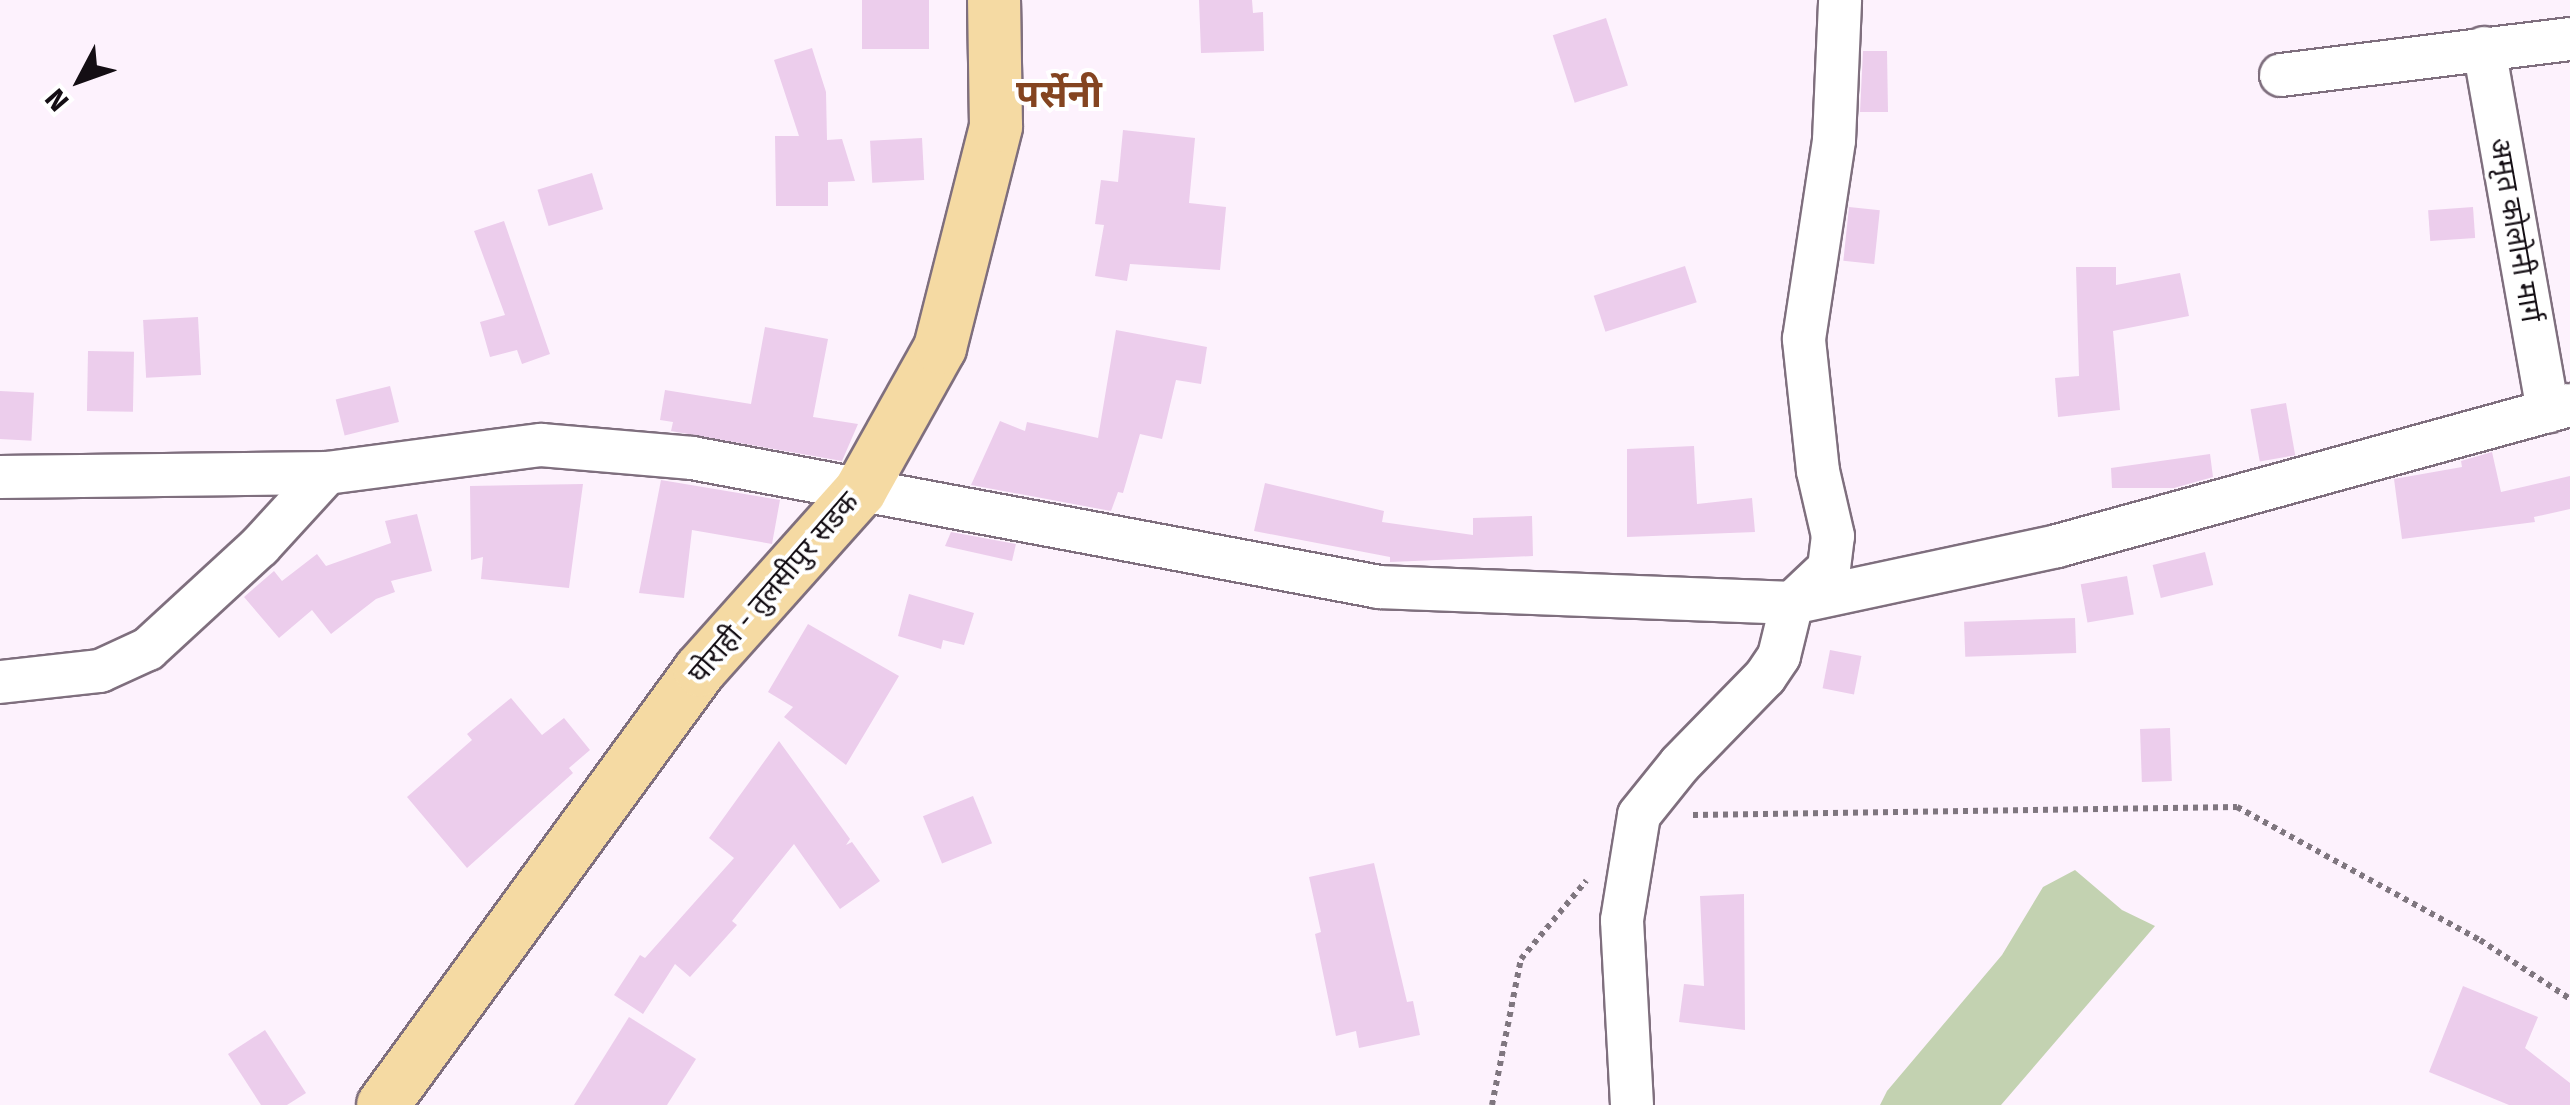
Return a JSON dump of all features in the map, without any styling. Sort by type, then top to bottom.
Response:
[{"type":"main road","name":"घोराही - तुलसीपुर सडक","points":[[383,1105],[700,670],[860,491],[940,348],[996,126],[994,0]]},
{"type":"street","points":[[1632,1105],[1622,920],[1639,815],[1680,764],[1765,677],[1778,656],[1792,604],[1829,568],[1833,536],[1818,471],[1804,339],[1834,140],[1840,0]]},
{"type":"street","points":[[2280,75],[2570,38]]},
{"type":"street","name":"अमृत कोलोनी मार्ग","points":[[2484,48],[2559,408]]},
{"type":"street","points":[[0,477],[327,473],[541,445],[692,458],[1379,587],[1792,604],[2057,546],[2559,408]]},
{"type":"street","points":[[0,682],[100,671],[148,649],[260,546],[327,473]]},
{"type":"path","points":[[1639,815],[2237,807],[2480,940],[2570,998]]},
{"type":"path","points":[[1492,1105],[1522,960],[1592,873]]},
{"type":"green space","points":[[2075,870],[2122,910],[2155,926],[2001,1105],[1880,1105],[1887,1091],[2002,955],[2043,887]]},
{"type":"building","points":[[862,0],[929,0],[929,49],[862,49]]},
{"type":"building","points":[[1199,0],[1252,0],[1253,13],[1263,12],[1264,51],[1201,53]]},
{"type":"building","points":[[1606,18],[1628,86],[1575,103],[1553,35]]},
{"type":"building","points":[[812,48],[826,92],[827,140],[842,139],[855,181],[828,182],[828,206],[776,206],[775,136],[799,136],[774,60]]},
{"type":"building","points":[[1863,51],[1887,51],[1888,112],[1860,112]]},
{"type":"building","points":[[1123,130],[1195,138],[1189,203],[1226,207],[1220,270],[1130,264],[1127,281],[1095,276],[1104,225],[1095,224],[1101,180],[1118,182]]},
{"type":"building","points":[[922,138],[924,180],[872,183],[870,141]]},
{"type":"building","points":[[592,173],[603,209],[549,226],[537,190]]},
{"type":"building","points":[[1849,207],[1880,210],[1874,264],[1843,261]]},
{"type":"building","points":[[2473,207],[2475,238],[2430,241],[2428,210]]},
{"type":"building","points":[[504,221],[550,354],[522,364],[517,350],[490,357],[480,322],[505,315],[474,231]]},
{"type":"building","points":[[1685,266],[1697,302],[1605,332],[1594,296]]},
{"type":"building","points":[[2076,267],[2116,267],[2116,285],[2180,273],[2189,316],[2113,331],[2120,410],[2058,417],[2055,378],[2079,376]]},
{"type":"building","points":[[198,317],[201,375],[146,378],[143,320]]},
{"type":"building","points":[[765,327],[828,339],[813,417],[858,424],[842,461],[671,431],[673,422],[660,420],[665,390],[751,404]]},
{"type":"building","points":[[1116,330],[1207,347],[1201,384],[1176,380],[1162,439],[1140,434],[1123,493],[1118,492],[1111,511],[971,485],[1000,421],[1025,431],[1027,422],[1098,438]]},
{"type":"building","points":[[88,351],[134,352],[133,412],[87,411]]},
{"type":"building","points":[[390,386],[399,422],[345,435],[336,400]]},
{"type":"building","points":[[0,391],[34,393],[31,441],[0,439]]},
{"type":"building","points":[[2286,403],[2295,455],[2260,461],[2251,409]]},
{"type":"building","points":[[1694,446],[1697,504],[1752,498],[1755,532],[1627,537],[1627,449]]},
{"type":"building","points":[[2492,452],[2501,492],[2570,476],[2570,509],[2534,517],[2535,522],[2402,539],[2394,479],[2462,467],[2461,461]]},
{"type":"building","points":[[2210,454],[2213,477],[2174,488],[2112,488],[2111,468]]},
{"type":"building","points":[[661,480],[780,500],[772,544],[692,530],[684,598],[639,593]]},
{"type":"building","points":[[1265,483],[1384,511],[1382,522],[1473,535],[1473,518],[1532,516],[1533,556],[1390,562],[1390,557],[1254,531]]},
{"type":"building","points":[[583,484],[569,588],[481,579],[483,557],[471,560],[470,486]]},
{"type":"building","points":[[417,514],[432,571],[391,581],[395,592],[376,599],[331,634],[312,610],[279,638],[244,597],[274,571],[282,581],[317,554],[326,566],[391,543],[385,521]]},
{"type":"building","points":[[951,532],[1016,544],[1012,561],[945,546]]},
{"type":"building","points":[[2205,552],[2213,585],[2161,598],[2153,565]]},
{"type":"building","points":[[2127,576],[2134,614],[2087,623],[2081,584]]},
{"type":"building","points":[[909,594],[974,613],[964,645],[943,640],[941,649],[898,636]]},
{"type":"building","points":[[2075,618],[2076,653],[1965,657],[1964,622]]},
{"type":"building","points":[[808,624],[899,676],[846,765],[784,717],[793,707],[768,692]]},
{"type":"building","points":[[1830,650],[1861,656],[1854,694],[1823,688]]},
{"type":"building","points":[[511,698],[542,735],[564,718],[590,750],[569,768],[573,773],[467,868],[407,797],[472,740],[467,734]]},
{"type":"building","points":[[2170,728],[2172,781],[2142,782],[2140,729]]},
{"type":"building","points":[[779,741],[850,839],[846,845],[852,842],[880,881],[840,909],[794,844],[732,921],[737,925],[690,977],[675,964],[643,1014],[614,995],[640,955],[645,958],[734,858],[709,838]]},
{"type":"building","points":[[973,796],[992,843],[942,864],[923,816]]},
{"type":"building","points":[[1374,863],[1407,1002],[1413,1001],[1420,1035],[1359,1048],[1356,1031],[1336,1036],[1315,934],[1321,932],[1309,877]]},
{"type":"building","points":[[1744,894],[1745,1030],[1679,1022],[1684,984],[1704,986],[1700,896]]},
{"type":"building","points":[[2463,986],[2538,1017],[2525,1048],[2570,1083],[2570,1105],[2509,1105],[2429,1072]]},
{"type":"building","points":[[629,1017],[696,1059],[667,1105],[574,1105]]},
{"type":"building","points":[[265,1030],[306,1093],[287,1105],[261,1105],[228,1054]]},
{"type":"district","name":"पर्सेनी","points":[[1059,95]]}]
